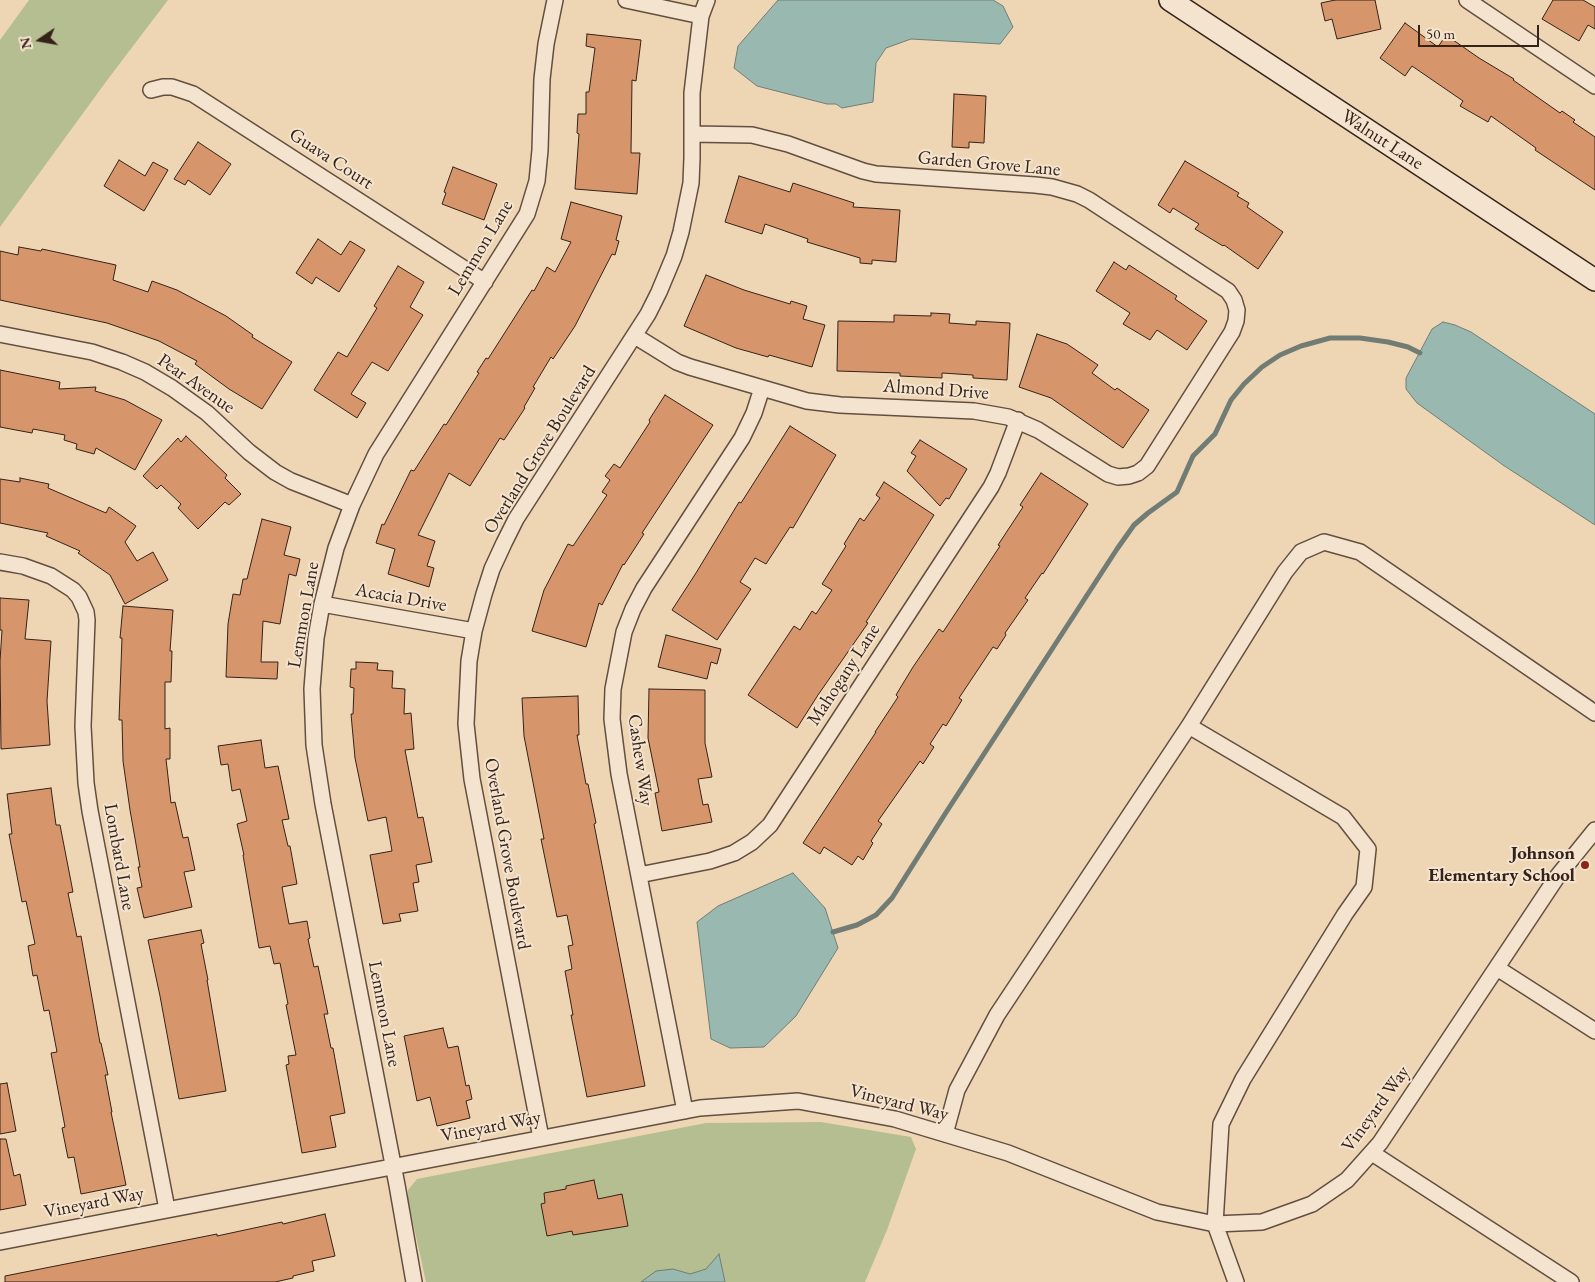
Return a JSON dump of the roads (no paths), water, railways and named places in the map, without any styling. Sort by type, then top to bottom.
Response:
[{"type":"main road","name":"Walnut Lane","points":[[1170,0],[1595,280]]},
{"type":"street","name":"Lemmon Lane","points":[[414,1282],[394,1166],[323,804],[314,745],[312,689],[316,638],[322,604],[336,548],[352,505],[376,454],[527,214],[537,180],[542,79],[546,44],[555,0]]},
{"type":"street","points":[[626,0],[701,16]]},
{"type":"street","name":"Overland Grove Boulevard","points":[[541,1138],[472,779],[466,724],[469,661],[474,631],[492,569],[512,527],[635,336],[663,284],[674,256],[681,232],[690,182],[692,94],[701,16],[707,0]]},
{"type":"street","points":[[1467,0],[1595,86]]},
{"type":"street","name":"Guava Court","points":[[151,90],[172,87],[193,94],[485,282]]},
{"type":"street","name":"Garden Grove Lane","points":[[692,134],[752,135],[788,144],[876,174],[1052,187],[1077,194],[1089,200],[1228,291],[1234,300],[1237,310],[1232,332],[1190,397]]},
{"type":"street","name":"Pear Avenue","points":[[0,334],[92,352],[145,372],[208,413],[249,452],[275,472],[291,481],[352,505]]},
{"type":"street","name":"Almond Drive","points":[[635,336],[678,362],[690,367],[815,402],[974,411],[1018,420],[1038,430],[1108,474],[1118,477],[1138,473],[1147,466],[1190,397]]},
{"type":"street","name":"Cashew Way","points":[[685,1111],[619,774],[612,719],[613,690],[624,632],[633,609],[644,588],[749,424],[762,388]]},
{"type":"street","name":"Mahogany Lane","points":[[639,875],[734,853],[752,842],[770,825],[991,487],[998,474],[1018,420]]},
{"type":"street","points":[[945,1134],[957,1090],[997,1015],[1190,726],[1285,572],[1301,552],[1324,542],[1360,552],[1595,713]]},
{"type":"street","name":"Lombard Lane","points":[[0,562],[23,566],[51,576],[73,590],[79,597],[86,612],[88,620],[83,726],[86,782],[167,1210]]},
{"type":"street","name":"Acacia Drive","points":[[322,604],[474,631]]},
{"type":"street","points":[[1190,726],[1343,817],[1368,849],[1364,887],[1345,914],[1243,1079],[1221,1124],[1216,1224],[1236,1282]]},
{"type":"street","name":"Vineyard Way","points":[[0,1242],[700,1108],[798,1101],[895,1120],[1008,1153],[1157,1212],[1216,1224],[1262,1222],[1312,1204],[1347,1180],[1372,1153],[1557,877],[1595,830]]},
{"type":"street","points":[[1497,968],[1595,1031]]},
{"type":"street","points":[[1372,1153],[1571,1282]]},
{"type":"water","points":[[778,0],[993,0],[1003,6],[1013,27],[1000,44],[911,39],[886,48],[876,63],[873,102],[842,108],[836,104],[827,104],[757,86],[734,68],[738,46]]},
{"type":"water","points":[[1443,322],[1471,332],[1595,414],[1595,525],[1503,465],[1417,403],[1406,389],[1406,378],[1432,329]]},
{"type":"water","points":[[793,873],[825,908],[838,948],[796,1016],[764,1047],[730,1048],[711,1039],[697,922],[718,906]]},
{"type":"water","points":[[719,1254],[725,1282],[641,1282],[656,1271],[673,1269],[690,1274],[706,1269]]},
{"type":"waterway","points":[[833,932],[857,925],[876,915],[892,898],[1117,549],[1134,525],[1177,492],[1193,456],[1215,434],[1231,400],[1244,384],[1262,367],[1280,355],[1301,346],[1330,338],[1360,338],[1388,342],[1408,347],[1420,353]]},
{"type":"place","name":"Johnson Elementary School","points":[[1585,865]]}]
